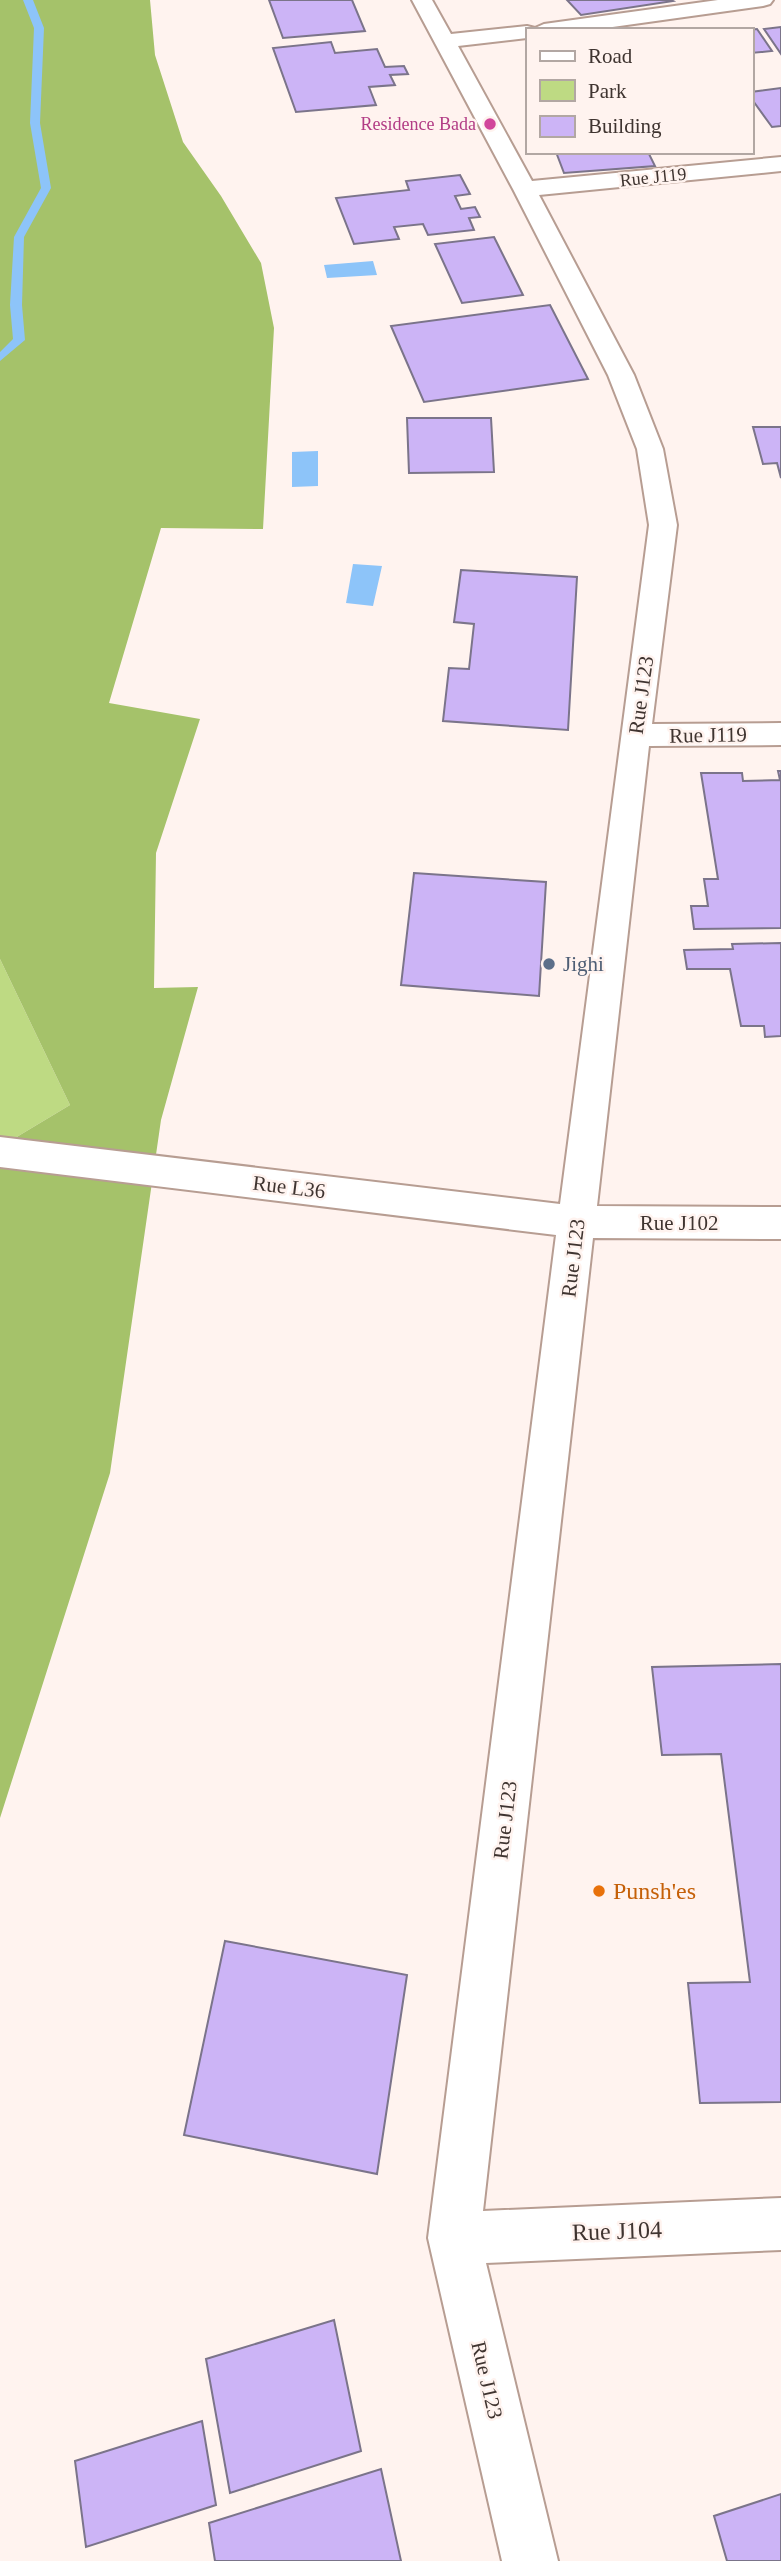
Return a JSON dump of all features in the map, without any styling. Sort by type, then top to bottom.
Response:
[{"type":"street","name":"Rue J123","points":[[422,0],[525,189],[621,375],[650,449],[660,494],[663,526],[635,735],[454,2238],[530,2561]]},
{"type":"street","points":[[559,28],[763,0]]},
{"type":"street","points":[[445,41],[526,32]]},
{"type":"street","name":"Rue J119","points":[[525,189],[781,163]]},
{"type":"street","name":"Rue J119","points":[[635,735],[781,734]]},
{"type":"street","name":"Rue L36","points":[[0,1152],[578,1222]]},
{"type":"street","name":"Rue J102","points":[[578,1222],[781,1223]]},
{"type":"street","name":"Rue J104","points":[[454,2238],[781,2224]]},
{"type":"green space","points":[[0,0],[150,0],[155,55],[183,142],[221,196],[261,263],[274,328],[263,529],[161,528],[109,703],[200,719],[156,853],[154,988],[198,987],[161,1120],[110,1473],[0,1818],[0,1147],[70,1105],[0,959]]},
{"type":"green space","points":[[0,959],[70,1105],[0,1147]]},
{"type":"water","points":[[373,261],[377,275],[327,278],[324,265]]},
{"type":"water","points":[[318,451],[318,486],[292,487],[292,452]]},
{"type":"water","points":[[353,564],[382,566],[373,606],[346,603]]},
{"type":"building","points":[[269,0],[352,0],[365,31],[283,38]]},
{"type":"building","points":[[567,0],[671,0],[673,1],[581,15]]},
{"type":"building","points":[[781,27],[781,54],[764,29]]},
{"type":"building","points":[[753,29],[757,29],[772,51],[753,53]]},
{"type":"building","points":[[331,42],[335,53],[377,49],[385,67],[404,66],[408,74],[390,75],[395,85],[369,87],[376,105],[296,112],[273,48]]},
{"type":"building","points":[[781,88],[781,126],[772,127],[753,101],[753,92]]},
{"type":"building","points":[[557,154],[649,154],[655,166],[564,173]]},
{"type":"building","points":[[460,175],[470,194],[455,196],[461,209],[475,207],[480,217],[469,218],[474,230],[428,235],[423,224],[394,227],[399,239],[354,244],[336,198],[409,190],[406,181]]},
{"type":"building","points":[[494,237],[523,295],[462,303],[435,244]]},
{"type":"building","points":[[550,305],[588,379],[424,402],[391,326]]},
{"type":"building","points":[[407,418],[491,418],[494,472],[409,473]]},
{"type":"building","points":[[753,427],[781,427],[781,478],[777,463],[763,464]]},
{"type":"building","points":[[461,570],[577,577],[568,730],[443,721],[449,668],[469,669],[474,624],[454,622]]},
{"type":"building","points":[[778,771],[781,771],[781,928],[694,929],[691,906],[708,906],[704,879],[718,879],[701,773],[742,773],[743,781],[780,780]]},
{"type":"building","points":[[414,873],[546,882],[539,996],[401,985]]},
{"type":"building","points":[[781,943],[781,1036],[765,1037],[764,1026],[741,1026],[730,969],[687,969],[684,950],[733,949],[732,944]]},
{"type":"building","points":[[781,1664],[781,2102],[700,2103],[688,1983],[750,1982],[721,1754],[662,1755],[652,1667]]},
{"type":"building","points":[[225,1941],[407,1975],[377,2174],[184,2135]]},
{"type":"building","points":[[334,2320],[361,2451],[230,2493],[206,2359]]},
{"type":"building","points":[[202,2421],[216,2505],[86,2547],[75,2461]]},
{"type":"building","points":[[381,2469],[401,2561],[215,2561],[209,2523]]},
{"type":"building","points":[[781,2494],[781,2561],[727,2561],[714,2516]]},
{"type":"waterway","points":[[0,358],[19,340],[16,305],[19,237],[46,188],[35,123],[39,28],[28,0]]},
{"type":"place","name":"Residence Bada","points":[[490,124]]},
{"type":"place","name":"Jighi","points":[[549,964]]},
{"type":"place","name":"Punsh'es","points":[[599,1891]]}]
